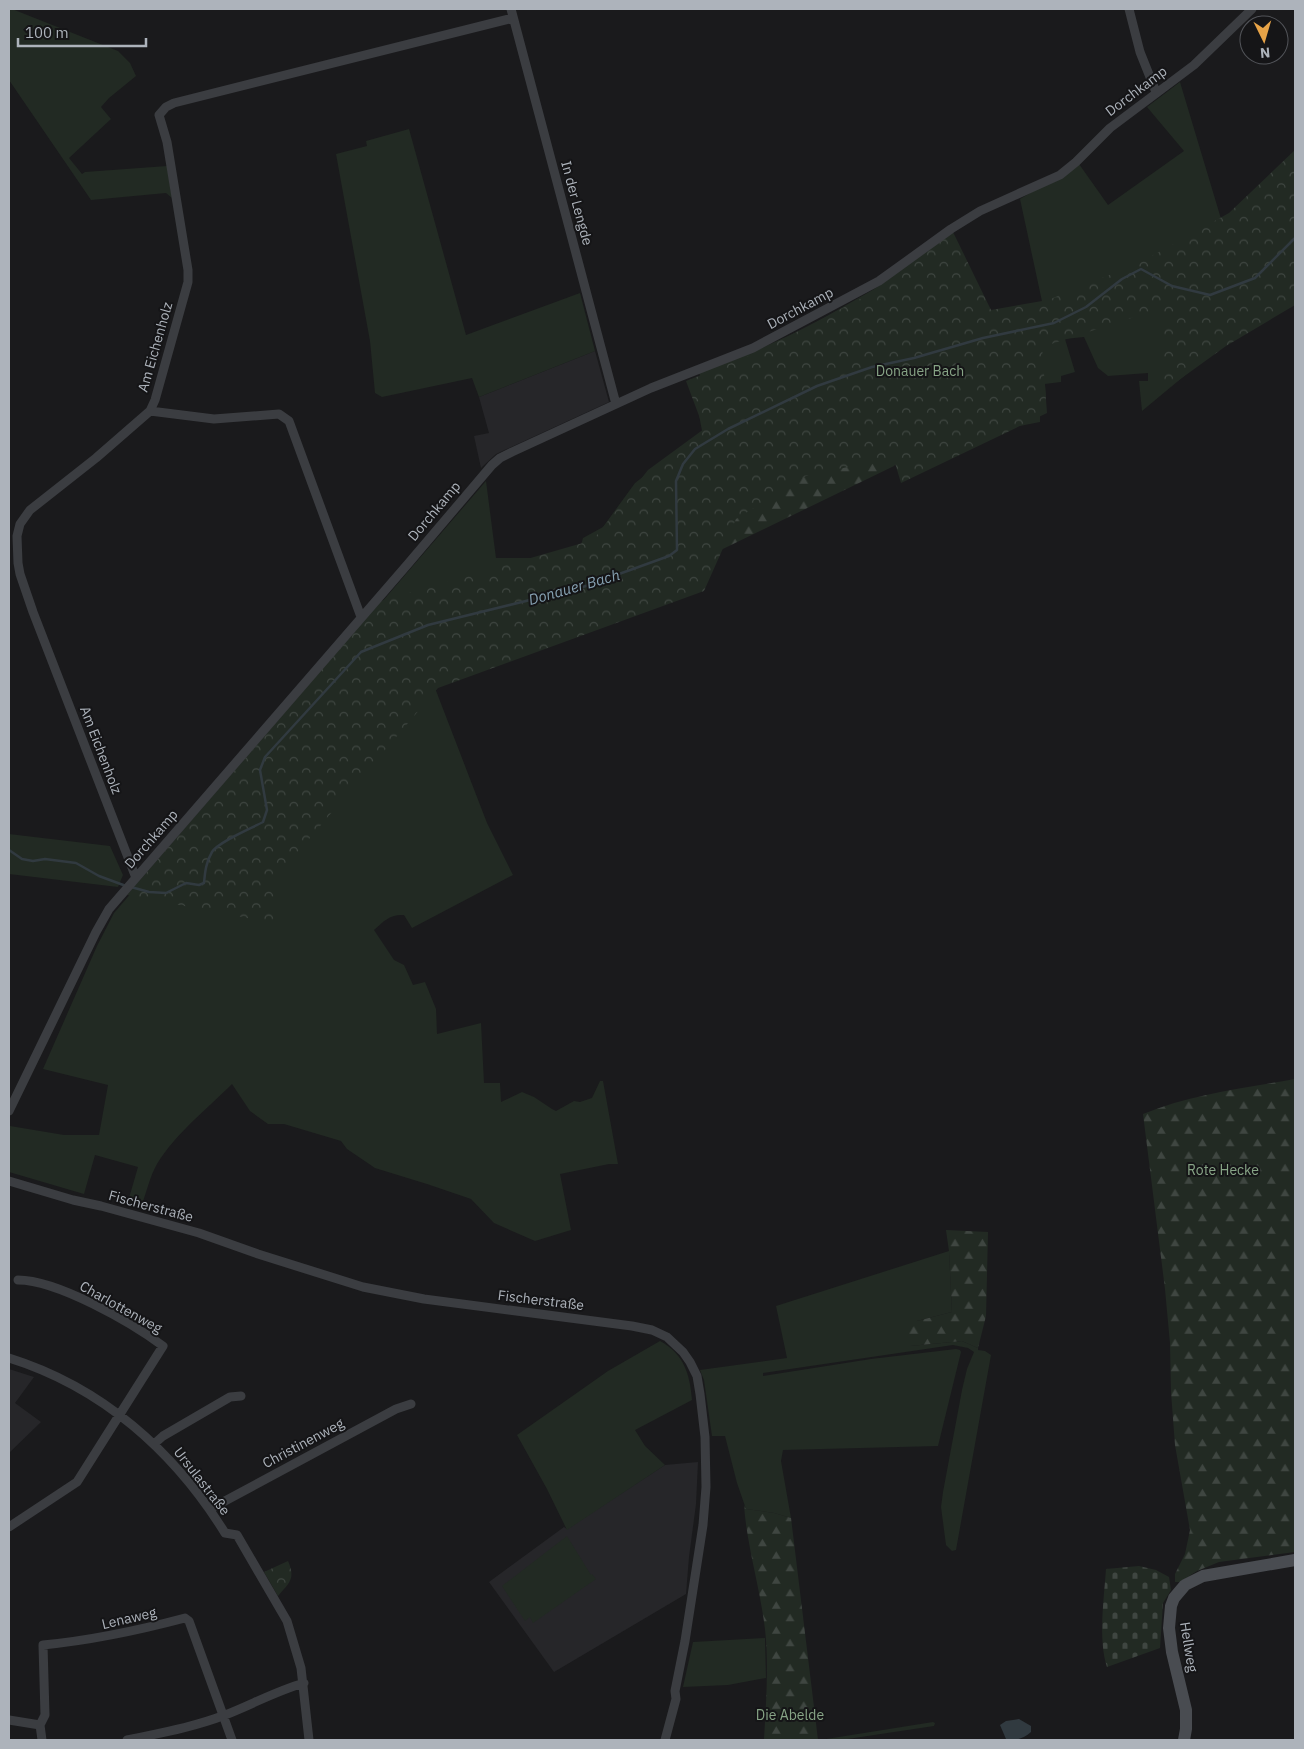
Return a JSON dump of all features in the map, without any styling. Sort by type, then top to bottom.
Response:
[{"type":"street","name":"In der Lengde","points":[[511,9],[616,404]]},
{"type":"street","points":[[1129,9],[1140,52],[1156,92]]},
{"type":"street","name":"Dorchkamp","points":[[9,1111],[109,909],[407,565],[483,474],[496,462],[512,452],[651,388],[753,348],[879,281],[951,229],[980,211],[1060,175],[1110,128],[1194,65],[1252,9]]},
{"type":"street","name":"Am Eichenholz","points":[[131,884],[33,612],[20,574],[16,550],[20,524],[30,510],[96,458],[150,411],[155,400],[188,282],[188,270],[167,142],[159,118],[161,110],[174,103],[513,18]]},
{"type":"street","points":[[150,411],[214,419],[279,414],[285,416],[289,421],[361,617]]},
{"type":"street","name":"Fischerstraße","points":[[9,1181],[73,1200],[190,1230],[330,1278],[363,1287],[424,1299],[632,1326],[652,1330],[672,1342],[686,1357],[697,1376],[705,1437],[706,1487],[699,1553],[675,1691],[676,1699],[665,1740]]},
{"type":"street","name":"Charlottenweg","points":[[18,1280],[32,1280],[89,1302],[145,1333],[163,1346],[120,1414]]},
{"type":"street","name":"Ursulastraße","points":[[9,1358],[58,1378],[88,1393],[120,1414],[154,1444],[190,1482],[225,1533],[237,1535],[287,1621],[299,1658],[304,1683],[309,1740]]},
{"type":"street","points":[[154,1444],[162,1436],[230,1397],[241,1396]]},
{"type":"street","name":"Christinenweg","points":[[210,1509],[396,1409],[412,1404]]},
{"type":"street","points":[[9,1527],[77,1482],[120,1414]]},
{"type":"street","name":"Hellweg","points":[[1184,1740],[1186,1710],[1172,1652],[1169,1628],[1170,1606],[1174,1598],[1185,1586],[1203,1576],[1295,1560]]},
{"type":"street","name":"Lenaweg","points":[[42,1740],[40,1725],[46,1715],[43,1645],[86,1641],[133,1632],[185,1618],[189,1621],[232,1740]]},
{"type":"street","points":[[127,1740],[222,1716],[304,1683]]},
{"type":"street","points":[[9,1720],[40,1725]]},
{"type":"shaded area","points":[[595,351],[609,402],[496,454],[481,468],[474,436],[489,433],[479,397]]},
{"type":"shaded area","points":[[9,1369],[34,1377],[15,1403],[41,1422],[9,1453]]},
{"type":"shaded area","points":[[698,1462],[696,1504],[686,1594],[554,1672],[489,1582],[564,1527],[567,1529],[665,1465]]},
{"type":"shaded area","points":[[1019,1719],[1031,1726],[1031,1732],[1019,1739],[1006,1739],[1000,1725],[1006,1721]]},
{"type":"green space","points":[[9,9],[118,51],[130,63],[136,76],[101,107],[111,119],[69,158],[82,174],[85,172],[167,166],[172,198],[166,193],[91,200],[9,80]]},
{"type":"green space","points":[[1180,82],[1237,272],[1240,336],[1201,362],[1142,411],[1139,381],[1148,381],[1148,373],[1108,376],[1098,368],[1084,337],[1065,339],[1075,372],[1061,376],[1061,382],[1045,384],[1046,397],[1040,398],[1040,422],[911,447],[435,688],[487,823],[513,875],[412,928],[404,915],[399,915],[388,919],[374,930],[394,960],[404,965],[413,985],[425,982],[436,1009],[437,1034],[481,1023],[484,1083],[500,1083],[501,1102],[522,1092],[556,1111],[574,1101],[580,1102],[592,1098],[600,1081],[603,1081],[618,1164],[609,1164],[560,1174],[571,1230],[535,1241],[494,1223],[471,1199],[375,1168],[347,1149],[341,1141],[284,1124],[268,1124],[250,1111],[232,1084],[173,1142],[157,1164],[142,1204],[138,1208],[127,1205],[138,1167],[95,1155],[84,1194],[9,1172],[10,1126],[64,1135],[99,1135],[108,1085],[43,1069],[97,946],[114,913],[486,481],[496,558],[549,558],[576,561],[583,538],[603,527],[635,483],[702,431],[699,415],[714,412],[699,373],[755,351],[808,327],[909,269],[964,329],[1043,306],[1020,199],[1079,164],[1108,205],[1184,151],[1147,107]]},
{"type":"green space","points":[[409,129],[466,335],[580,293],[595,351],[479,397],[472,378],[382,397],[375,393],[370,341],[336,154],[367,146],[366,141]]},
{"type":"green space","name":"Donauer Bach","points":[[1295,150],[1295,305],[1226,346],[1161,393],[1162,308],[1042,347],[1047,413],[901,483],[895,463],[871,462],[806,476],[736,519],[704,591],[438,688],[274,880],[277,901],[273,923],[127,895],[381,601],[593,540],[648,470],[704,429],[686,381],[754,354],[864,297],[953,232],[991,310],[1048,300],[1139,263],[1229,213]]},
{"type":"green space","points":[[911,447],[894,466],[696,562],[683,464]]},
{"type":"green space","points":[[9,834],[110,846],[123,875],[118,887],[9,874]]},
{"type":"green space","name":"Rote Hecke","points":[[1295,1079],[1295,1552],[1219,1562],[1197,1571],[1180,1582],[1175,1582],[1175,1574],[1185,1554],[1190,1530],[1175,1445],[1170,1343],[1165,1289],[1143,1114],[1180,1101]]},
{"type":"green space","points":[[946,1230],[988,1232],[986,1316],[978,1348],[962,1341],[910,1346],[903,1342],[900,1328],[917,1321],[952,1312]]},
{"type":"green space","points":[[949,1251],[952,1312],[917,1321],[910,1346],[962,1341],[991,1355],[956,1550],[952,1551],[946,1545],[941,1507],[962,1390],[967,1369],[974,1352],[968,1348],[953,1345],[763,1373],[763,1376],[871,1359],[956,1349],[961,1352],[938,1446],[783,1450],[781,1461],[791,1518],[774,1513],[746,1509],[725,1436],[712,1436],[704,1380],[700,1370],[787,1358],[776,1306]]},
{"type":"green space","points":[[660,1341],[675,1352],[684,1366],[690,1382],[692,1400],[635,1430],[645,1446],[665,1465],[567,1530],[517,1435],[608,1371]]},
{"type":"green space","name":"Die Abelde","points":[[744,1505],[746,1509],[774,1513],[791,1518],[818,1740],[764,1740],[767,1685],[765,1629]]},
{"type":"green space","points":[[567,1536],[591,1575],[596,1579],[533,1623],[530,1617],[525,1621],[502,1586]]},
{"type":"green space","points":[[288,1561],[291,1577],[278,1596],[264,1572]]},
{"type":"green space","points":[[1139,1566],[1156,1570],[1169,1577],[1171,1590],[1163,1603],[1160,1648],[1107,1667],[1102,1632],[1106,1569]]},
{"type":"green space","points":[[765,1638],[766,1678],[728,1685],[683,1687],[693,1642]]},
{"type":"green space","points":[[935,1723],[934,1726],[841,1740],[820,1740]]},
{"type":"waterway","name":"Donauer Bach","points":[[131,887],[149,892],[166,893],[186,883],[199,885],[204,883],[207,863],[215,848],[263,822],[267,810],[260,770],[265,757],[361,652],[428,625],[583,587],[669,556],[677,550],[676,481],[683,464],[695,449],[728,429],[817,386],[872,367],[914,358],[983,338],[1054,323],[1086,307],[1122,279],[1141,269],[1172,286],[1210,295],[1255,278],[1295,238]]},
{"type":"waterway","name":"Donauer Bach","points":[[9,850],[22,859],[33,861],[45,859],[76,863],[99,876],[126,886]]}]
